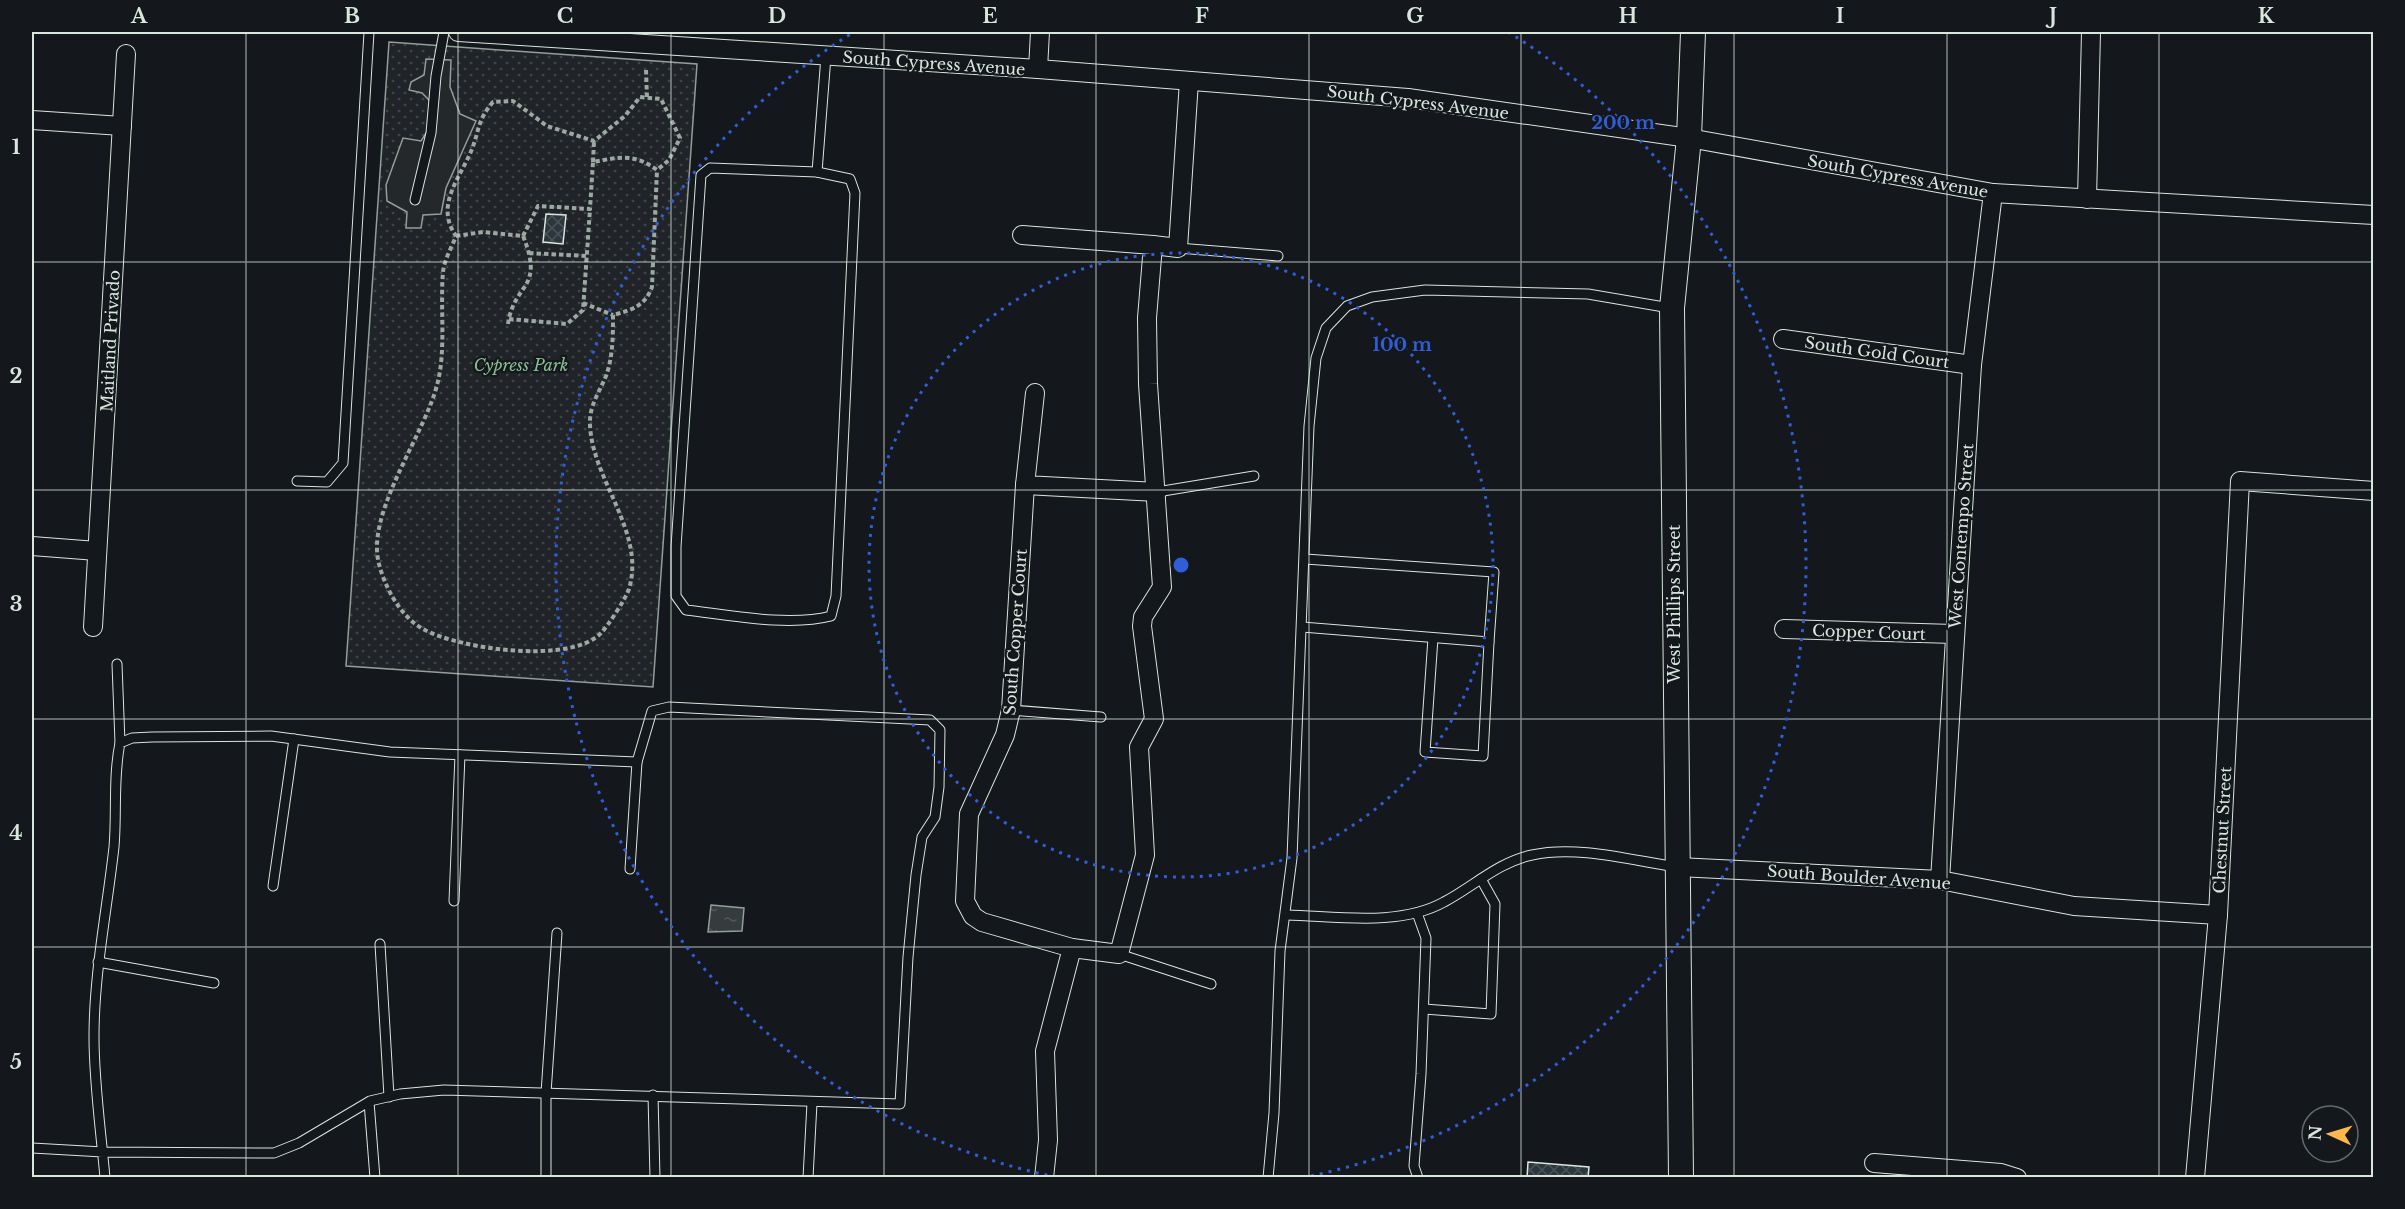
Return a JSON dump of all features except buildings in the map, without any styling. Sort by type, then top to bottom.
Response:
[{"type":"street","name":"South Cypress Avenue","points":[[458,32],[668,39],[826,56],[1038,69],[1408,98],[1689,138],[1993,193],[2373,214]]},
{"type":"street","points":[[1038,69],[1040,32]]},
{"type":"street","name":"West Phillips Street","points":[[1681,1178],[1672,308],[1689,138],[1693,32]]},
{"type":"street","points":[[2087,199],[2091,32]]},
{"type":"street","name":"Maitland Privado","points":[[93,627],[126,54]]},
{"type":"street","points":[[1023,235],[1178,248],[1189,81]]},
{"type":"street","points":[[32,120],[122,126]]},
{"type":"street","name":"West Contempo Street","points":[[1941,880],[1954,634],[1972,365],[1993,193]]},
{"type":"street","points":[[1119,954],[1145,855],[1139,747],[1154,719],[1142,626],[1143,617],[1162,587],[1148,384],[1147,318],[1153,245]]},
{"type":"street","name":"South Gold Court","points":[[1783,339],[1972,365]]},
{"type":"street","name":"South Copper Court","points":[[1035,393],[1026,485],[1011,710],[1005,735],[969,814],[964,891],[967,907],[973,916],[982,922],[1072,948],[1119,954]]},
{"type":"street","name":"Chestnut Street","points":[[2195,1178],[2218,915],[2240,482],[2373,491]]},
{"type":"street","points":[[1026,485],[1157,492]]},
{"type":"street","points":[[32,546],[97,551]]},
{"type":"street","name":"Copper Court","points":[[1784,629],[1954,634]]},
{"type":"street","name":"South Boulder Avenue","points":[[1678,867],[1941,880],[2074,906],[2218,915]]},
{"type":"street","points":[[1044,1178],[1048,1140],[1045,1051],[1072,948]]},
{"type":"street","points":[[1874,1163],[2001,1173],[2017,1178]]},
{"type":"lane","points":[[297,481],[327,482],[343,463],[369,32]]},
{"type":"lane","points":[[415,200],[431,133],[436,76],[444,32]]},
{"type":"lane","points":[[817,172],[826,56]]},
{"type":"lane","points":[[710,168],[817,172],[850,180],[855,193],[836,596],[831,616],[804,620],[744,617],[686,610],[676,596],[676,547],[701,175],[710,168]]},
{"type":"lane","points":[[1178,248],[1278,256]]},
{"type":"lane","points":[[1268,1178],[1274,1113],[1280,951],[1287,915],[1292,858],[1309,426],[1316,358],[1326,328],[1347,306],[1372,297],[1425,290],[1588,294],[1672,308]]},
{"type":"lane","points":[[1157,492],[1254,476]]},
{"type":"lane","points":[[1305,559],[1494,572],[1483,756],[1425,752],[1433,638]]},
{"type":"lane","points":[[1302,627],[1490,642]]},
{"type":"lane","points":[[105,1178],[98,1123],[94,1037],[99,962],[114,844],[115,766],[120,743],[117,664]]},
{"type":"lane","points":[[32,1148],[103,1152],[274,1154],[300,1143],[369,1102],[444,1090],[900,1104],[915,875],[922,837],[935,816],[940,777],[940,730],[930,720],[669,707],[652,711],[637,762],[630,869]]},
{"type":"lane","points":[[1011,710],[1101,717]]},
{"type":"lane","points":[[120,743],[132,738],[178,736],[294,739],[390,752],[637,762]]},
{"type":"lane","points":[[273,886],[294,739]]},
{"type":"lane","points":[[454,901],[460,755]]},
{"type":"lane","points":[[1287,915],[1380,917],[1417,913],[1443,903],[1511,862],[1553,851],[1678,867]]},
{"type":"lane","points":[[1424,1009],[1491,1014],[1495,904],[1481,879]]},
{"type":"lane","points":[[1417,913],[1426,938],[1414,1166],[1418,1178]]},
{"type":"lane","points":[[546,1178],[546,1093],[557,933]]},
{"type":"lane","points":[[380,944],[389,1097]]},
{"type":"lane","points":[[1119,954],[1211,984]]},
{"type":"lane","points":[[99,962],[214,983]]},
{"type":"lane","points":[[653,1095],[655,1178]]},
{"type":"lane","points":[[369,1102],[375,1178]]},
{"type":"lane","points":[[808,1178],[812,1103]]},
{"type":"path","points":[[646,69],[647,98]]},
{"type":"path","points":[[583,303],[614,315],[632,310],[647,300],[652,287],[657,170],[669,160],[680,138],[661,99],[640,97],[625,116],[594,141],[590,209],[586,256],[583,303],[583,310],[567,324],[508,322],[510,310],[530,280],[529,253],[523,236],[538,206],[590,209]]},
{"type":"path","points":[[456,236],[449,227],[449,192],[472,149],[480,117],[493,102],[513,101],[547,126],[594,141]]},
{"type":"path","points":[[593,162],[622,157],[642,159],[657,170]]},
{"type":"path","points":[[456,236],[483,232],[523,236]]},
{"type":"path","points":[[456,236],[443,268],[439,380],[425,417],[390,491],[379,532],[378,562],[393,599],[421,628],[456,643],[543,653],[582,644],[601,634],[629,590],[632,553],[594,450],[590,424],[593,400],[607,375],[613,343],[614,315]]},
{"type":"path","points":[[529,253],[586,256]]},
{"type":"green space","name":"Cypress Park","points":[[389,42],[697,64],[653,687],[346,666]]},
{"type":"shaded area","points":[[426,59],[451,60],[450,87],[460,114],[476,121],[446,188],[441,214],[423,215],[421,228],[406,228],[407,212],[387,201],[386,185],[403,138],[421,141],[432,124],[433,104],[422,93],[409,90],[411,82],[424,75]]},
{"type":"water","points":[[711,905],[744,908],[742,931],[708,932]]}]
